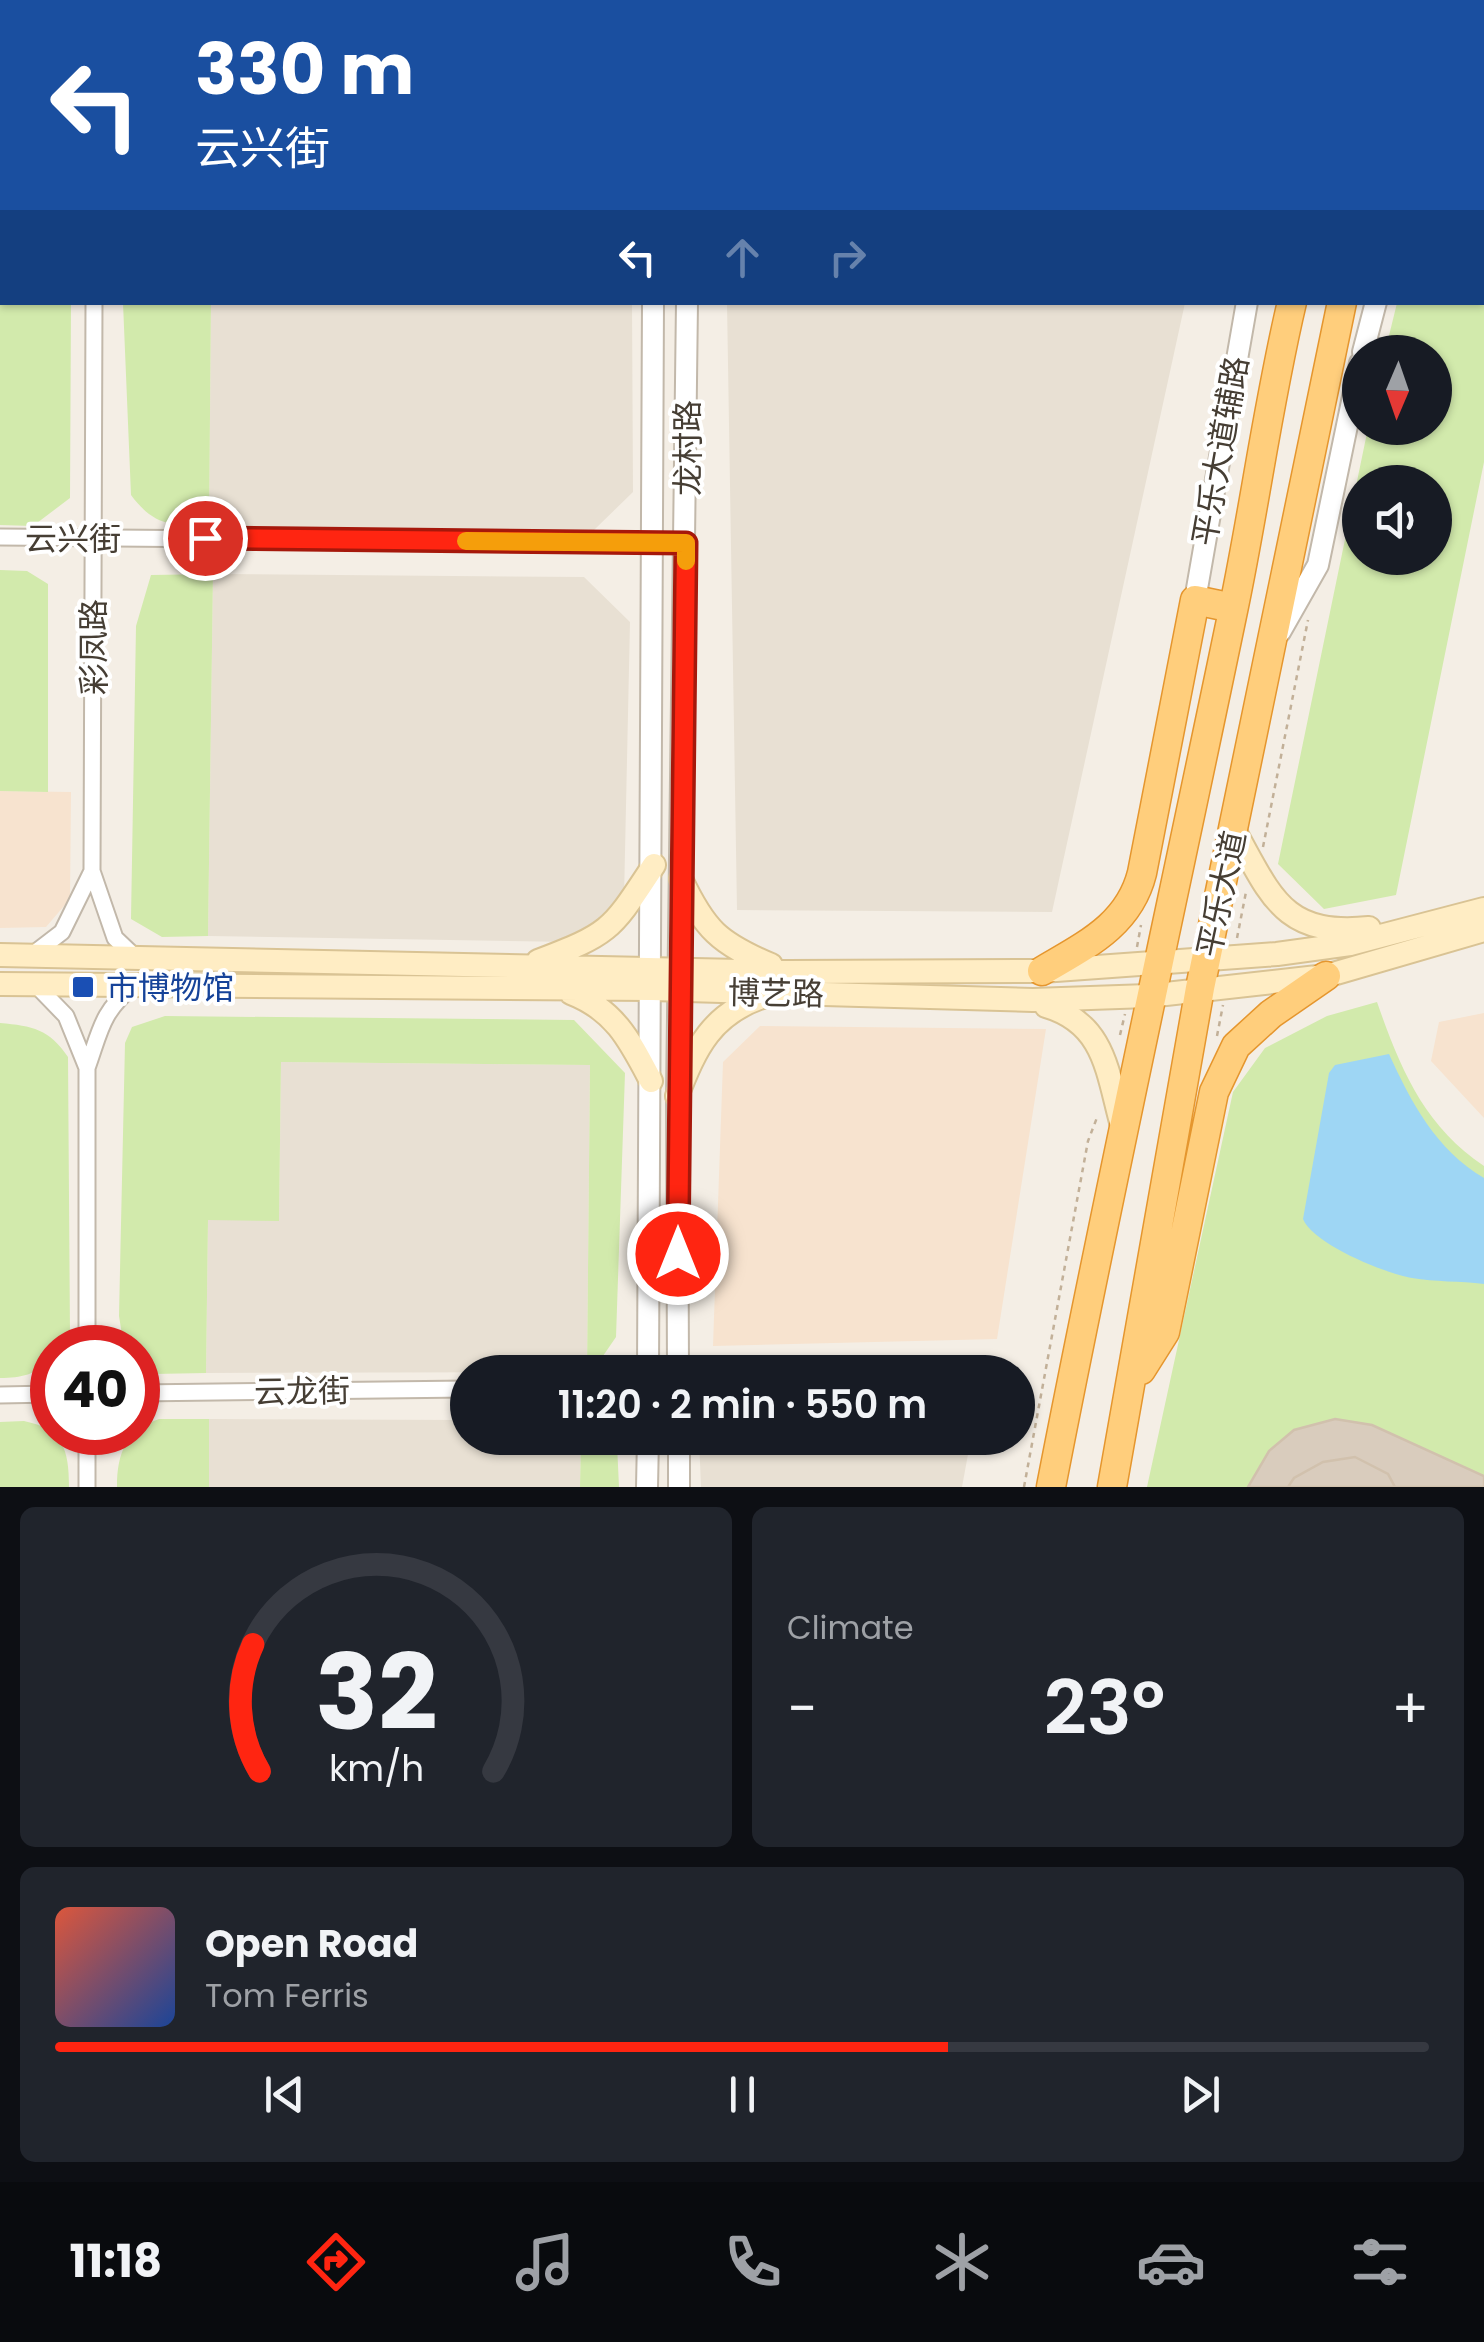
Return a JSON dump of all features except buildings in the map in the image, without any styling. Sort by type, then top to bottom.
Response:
[{"type":"highway","points":[[1051,1487],[1121,1122],[1144,964],[1233,608],[1272,384],[1291,305]]},
{"type":"highway","name":"平乐大道","points":[[1112,1487],[1217,973],[1234,830],[1343,305]]},
{"type":"highway","points":[[1042,971],[1104,933],[1128,910],[1138,889],[1195,600],[1233,608]]},
{"type":"highway","points":[[1132,1384],[1165,1332],[1214,1092],[1236,1046],[1270,1014],[1326,976]]},
{"type":"main road","points":[[1272,384],[1277,305]]},
{"type":"main road","points":[[1234,830],[1268,894],[1289,915],[1319,926],[1348,930],[1432,922]]},
{"type":"main road","points":[[526,966],[596,940],[614,925],[654,865]]},
{"type":"main road","points":[[677,1096],[706,1032],[742,1003],[782,982],[717,938],[698,915],[681,879]]},
{"type":"main road","name":"博艺路","points":[[0,984],[559,989],[652,978],[680,966],[782,982],[1023,1000],[1138,996],[1217,973],[1484,909]]},
{"type":"main road","name":"博艺路","points":[[0,956],[526,966],[652,978],[680,990],[1144,964],[1217,973],[1326,976],[1484,930]]},
{"type":"main road","points":[[559,989],[597,1004],[616,1019],[651,1081]]},
{"type":"main road","points":[[1023,1000],[1070,1013],[1094,1034],[1121,1122]]},
{"type":"street","name":"彩凤路","points":[[94,305],[92,871],[115,938],[135,957]]},
{"type":"street","name":"龙村路","points":[[648,1355],[654,865],[652,305]]},
{"type":"street","name":"龙村路","points":[[678,1355],[677,1096],[687,305]]},
{"type":"street","name":"平乐大道辅路","points":[[1195,600],[1245,305]]},
{"type":"street","points":[[1367,335],[1375,305]]},
{"type":"street","points":[[1269,652],[1318,565],[1343,445]]},
{"type":"street","name":"云兴街","points":[[0,538],[686,543]]},
{"type":"street","name":"彩凤路","points":[[31,956],[62,932],[92,871]]},
{"type":"street","points":[[34,984],[66,1016],[88,1068]]},
{"type":"street","points":[[87,1325],[88,1068],[100,1023],[111,1005],[134,985]]},
{"type":"street","name":"云龙街","points":[[160,1393],[450,1389]]},
{"type":"street","points":[[0,1395],[30,1394]]},
{"type":"street","points":[[86,1487],[87,1455]]},
{"type":"street","points":[[647,1487],[648,1455]]},
{"type":"street","points":[[678,1455],[679,1487]]},
{"type":"path","points":[[1217,1036],[1217,973],[1268,837],[1311,604]]},
{"type":"path","points":[[1141,926],[1144,964]]},
{"type":"path","points":[[1119,1044],[1138,996]]},
{"type":"path","points":[[1024,1487],[1088,1141],[1110,1082]]},
{"type":"shaded area","points":[[211,305],[632,305],[633,492],[594,530],[209,526]]},
{"type":"shaded area","points":[[727,305],[1185,305],[1052,912],[737,910]]},
{"type":"shaded area","points":[[213,574],[584,577],[630,622],[624,898],[572,942],[208,936]]},
{"type":"shaded area","points":[[0,791],[71,792],[70,899],[46,927],[0,928]]},
{"type":"shaded area","points":[[1484,1013],[1484,1118],[1431,1061],[1439,1022]]},
{"type":"shaded area","points":[[760,1026],[1046,1029],[997,1339],[713,1346],[723,1062]]},
{"type":"shaded area","points":[[281,1062],[590,1065],[587,1355],[450,1355],[450,1372],[206,1373],[208,1220],[279,1220]]},
{"type":"shaded area","points":[[209,1419],[450,1420],[450,1455],[581,1455],[580,1487],[209,1487]]},
{"type":"shaded area","points":[[700,1455],[968,1455],[962,1487],[701,1487]]},
{"type":"green space","points":[[0,305],[71,305],[70,498],[33,526],[0,525]]},
{"type":"green space","points":[[123,305],[211,305],[209,526],[165,522],[148,513],[131,495]]},
{"type":"green space","points":[[1397,305],[1484,305],[1484,462],[1396,895],[1324,909],[1278,864],[1342,554],[1342,575],[1452,575],[1452,465],[1360,465],[1364,445],[1452,445],[1452,335],[1389,335]]},
{"type":"green space","points":[[0,570],[27,571],[48,584],[48,792],[0,791]]},
{"type":"green space","points":[[213,574],[208,936],[162,937],[131,919],[136,626],[151,575]]},
{"type":"green space","points":[[1377,1002],[1405,1072],[1430,1114],[1445,1133],[1484,1166],[1484,1487],[1147,1487],[1233,1092],[1265,1048],[1327,1016]]},
{"type":"green space","points":[[165,1016],[574,1020],[625,1073],[616,1337],[604,1355],[587,1355],[590,1065],[281,1062],[279,1221],[208,1220],[206,1373],[160,1374],[160,1325],[120,1325],[119,1316],[125,1043],[132,1027]]},
{"type":"green space","points":[[0,1023],[39,1031],[54,1040],[68,1057],[70,1325],[30,1325],[30,1373],[0,1378]]},
{"type":"green space","points":[[160,1419],[209,1419],[209,1487],[117,1487],[121,1455],[160,1455]]},
{"type":"green space","points":[[0,1422],[30,1423],[30,1455],[66,1455],[69,1487],[0,1487]]},
{"type":"green space","points":[[581,1455],[618,1455],[619,1487],[580,1487]]},
{"type":"water","points":[[1389,1054],[1427,1124],[1452,1154],[1484,1178],[1484,1284],[1421,1279],[1385,1270],[1320,1238],[1303,1219],[1329,1073],[1335,1065]]},
{"type":"slow traffic","points":[[466,541],[686,543],[686,561]]},
{"type":"place","name":"市博物馆","points":[[83,987]]},
{"type":"route","points":[[205,538],[686,543],[678,1254]]}]
